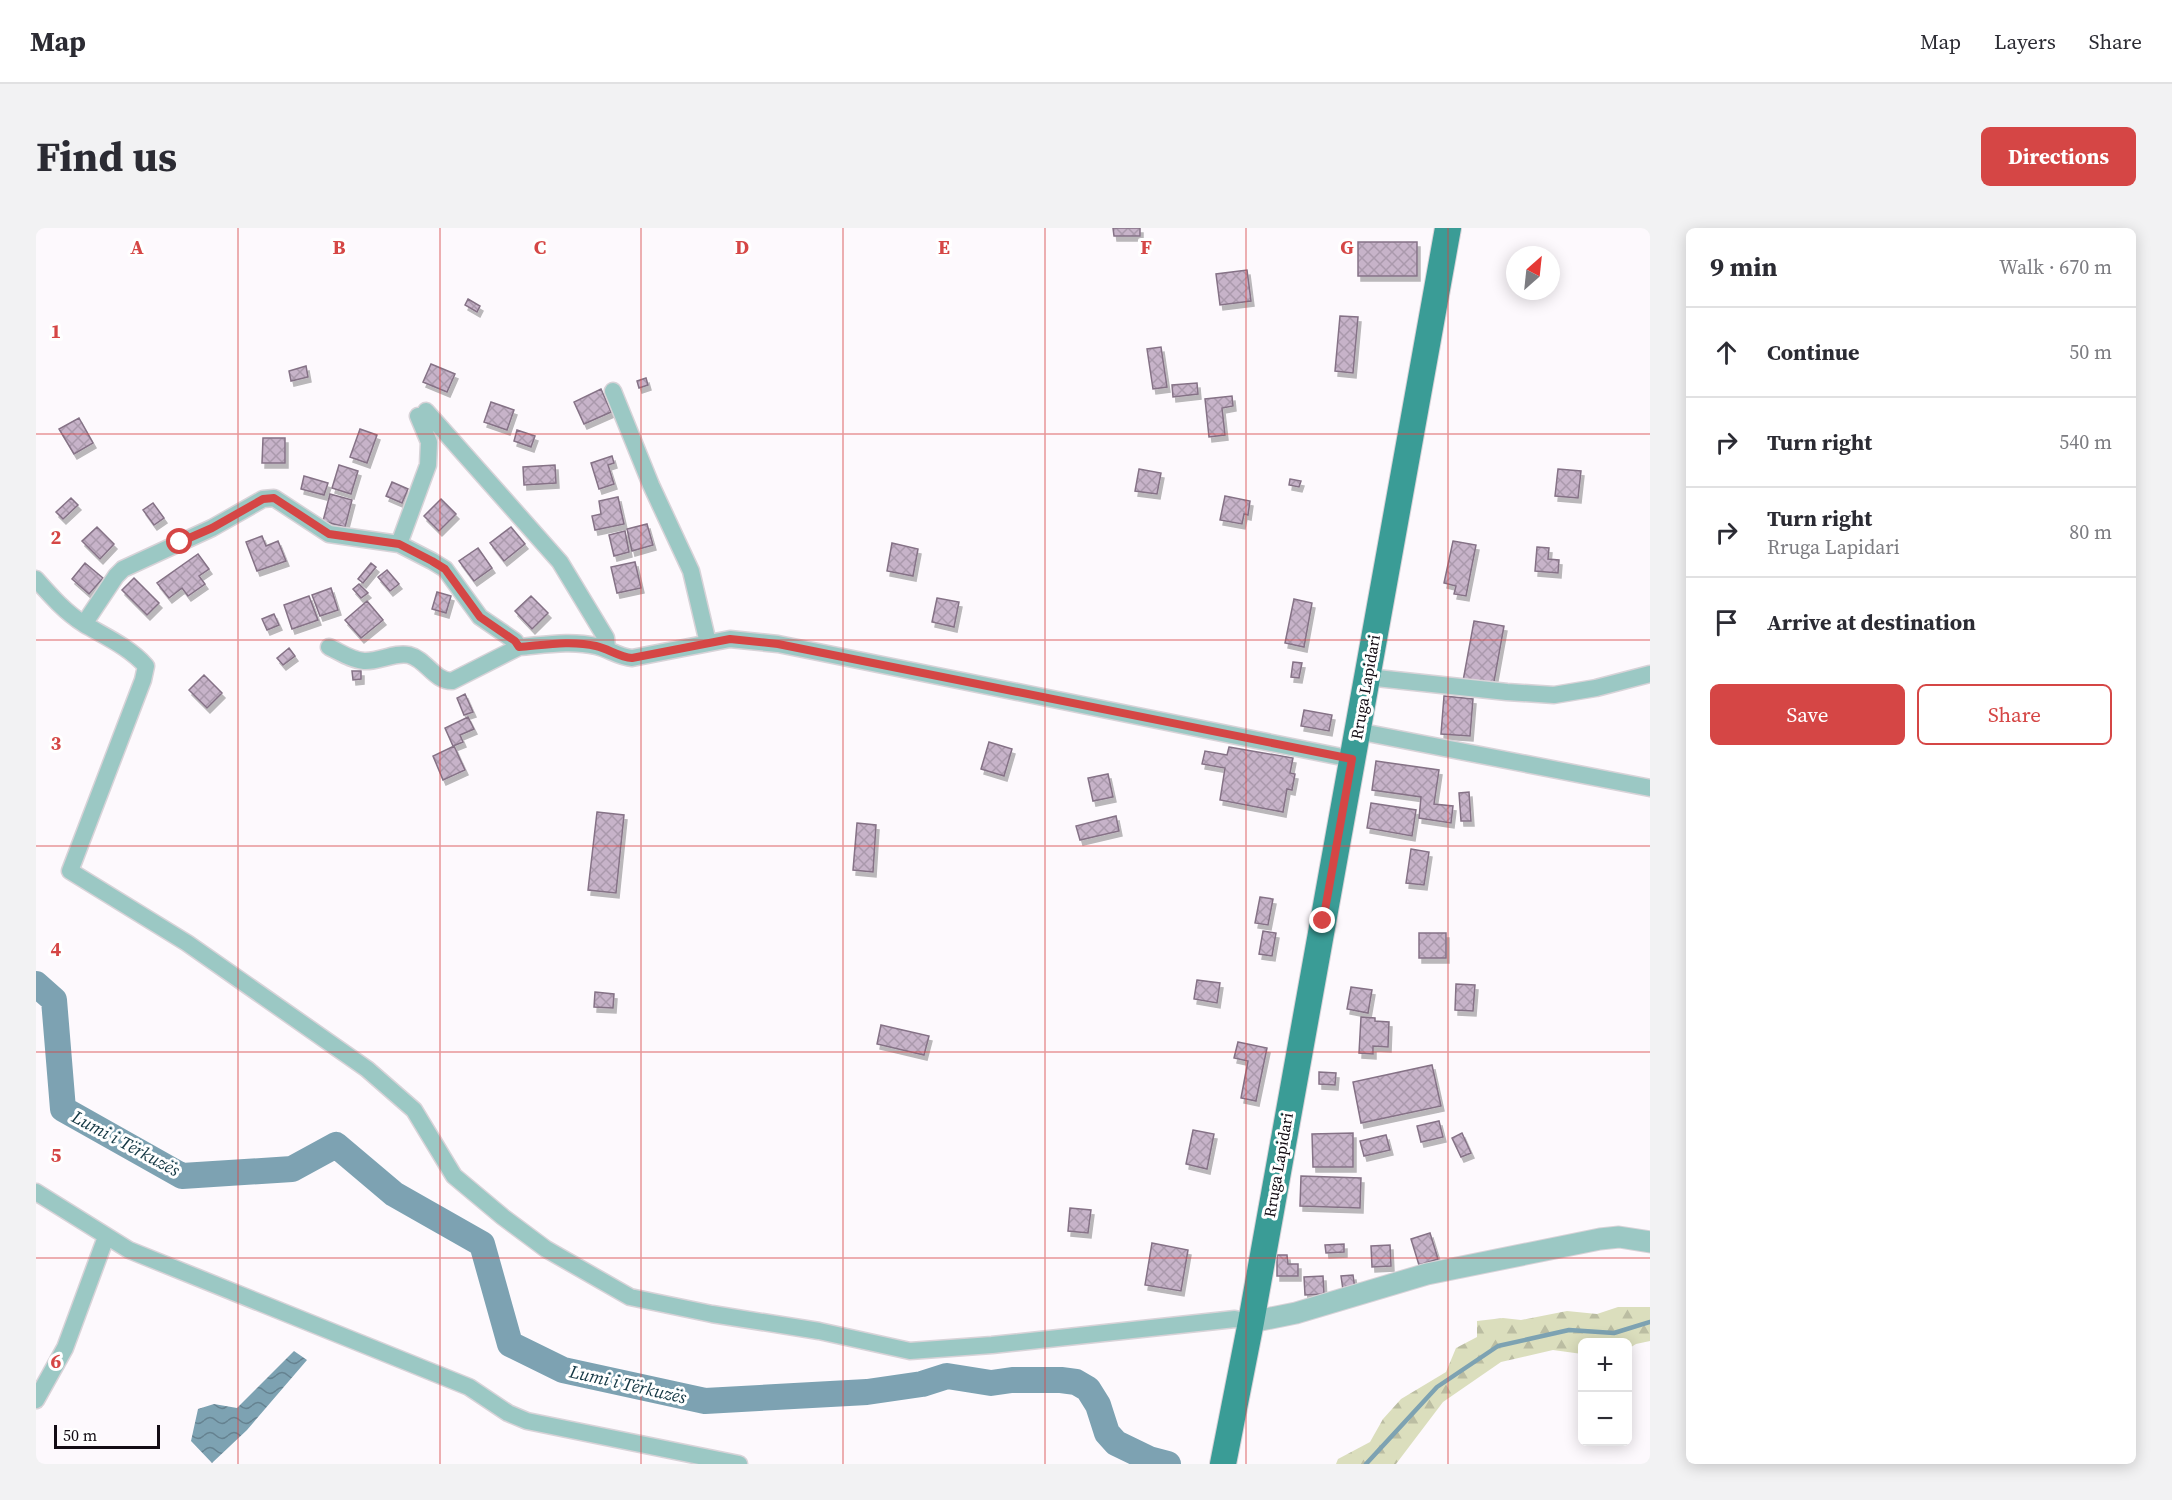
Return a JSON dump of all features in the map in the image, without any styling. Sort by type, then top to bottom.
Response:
[{"type":"main road","name":"Rruga Lapidari","points":[[1223,1464],[1251,1322],[1448,228]]},
{"type":"street","points":[[613,391],[651,485],[692,571],[708,643]]},
{"type":"street","points":[[399,544],[428,465],[429,442],[422,413],[560,561],[606,638],[607,650]]},
{"type":"street","points":[[84,624],[123,569],[166,551],[263,499],[274,498],[284,502],[329,534],[399,544],[445,569],[480,617],[515,641],[519,647]]},
{"type":"street","points":[[36,579],[63,609],[136,654],[146,666],[143,680],[69,871],[187,943],[367,1069],[414,1110],[454,1176],[546,1249],[630,1297],[712,1314],[819,1331],[910,1351],[992,1345],[1235,1319],[1251,1322],[1296,1313],[1427,1274],[1588,1241],[1619,1237],[1650,1242]]},
{"type":"street","points":[[329,647],[354,659],[366,661],[402,654],[412,656],[445,681],[452,681],[519,647],[582,644],[607,650],[624,658],[632,658],[730,639],[778,644],[1352,759]]},
{"type":"street","points":[[1367,677],[1554,695],[1596,688],[1650,674]]},
{"type":"street","points":[[1357,731],[1650,788]]},
{"type":"street","points":[[36,1192],[129,1250],[470,1387],[515,1417],[740,1464]]},
{"type":"street","points":[[36,1400],[65,1348],[106,1237]]},
{"type":"green space","points":[[1618,1307],[1650,1307],[1650,1341],[1632,1346],[1632,1338],[1578,1338],[1578,1353],[1553,1350],[1501,1362],[1443,1402],[1396,1464],[1336,1464],[1338,1459],[1370,1442],[1383,1419],[1401,1399],[1446,1372],[1456,1348],[1477,1337],[1477,1321],[1503,1318],[1521,1320],[1567,1311],[1597,1314]]},
{"type":"water","points":[[294,1351],[307,1360],[247,1430],[212,1463],[191,1441],[198,1409],[214,1404],[237,1408]]},
{"type":"building","points":[[1113,228],[1140,228],[1140,236],[1114,236]]},
{"type":"building","points":[[1358,242],[1417,242],[1417,276],[1358,276]]},
{"type":"building","points":[[1247,270],[1251,301],[1220,305],[1216,274]]},
{"type":"building","points":[[468,299],[480,306],[477,312],[465,305]]},
{"type":"building","points":[[1340,316],[1358,317],[1353,373],[1335,371]]},
{"type":"building","points":[[1161,347],[1167,387],[1153,389],[1147,349]]},
{"type":"building","points":[[431,364],[455,374],[447,392],[423,382]]},
{"type":"building","points":[[306,366],[308,377],[291,381],[289,371]]},
{"type":"building","points":[[646,378],[648,385],[639,388],[637,381]]},
{"type":"building","points":[[1197,383],[1198,394],[1173,397],[1172,385]]},
{"type":"building","points":[[601,389],[611,412],[584,424],[574,402]]},
{"type":"building","points":[[1232,396],[1233,406],[1222,408],[1225,435],[1209,437],[1205,399]]},
{"type":"building","points":[[491,402],[514,410],[507,430],[484,422]]},
{"type":"building","points":[[79,418],[93,443],[74,454],[59,429]]},
{"type":"building","points":[[360,429],[377,435],[367,463],[350,457]]},
{"type":"building","points":[[517,430],[535,436],[531,447],[514,441]]},
{"type":"building","points":[[263,438],[285,438],[285,463],[262,463]]},
{"type":"building","points":[[612,456],[614,463],[608,465],[614,484],[599,489],[591,463]]},
{"type":"building","points":[[339,465],[358,471],[351,494],[332,488]]},
{"type":"building","points":[[555,465],[556,483],[524,485],[523,467]]},
{"type":"building","points":[[1139,469],[1161,473],[1157,494],[1135,491]]},
{"type":"building","points":[[1558,469],[1581,471],[1578,498],[1555,496]]},
{"type":"building","points":[[304,476],[328,483],[324,495],[301,489]]},
{"type":"building","points":[[1290,479],[1301,481],[1299,487],[1289,485]]},
{"type":"building","points":[[392,482],[408,489],[402,503],[386,496]]},
{"type":"building","points":[[330,494],[352,500],[345,527],[323,521]]},
{"type":"building","points":[[1225,496],[1250,501],[1248,515],[1244,514],[1242,524],[1220,520]]},
{"type":"building","points":[[618,497],[624,524],[595,530],[592,516],[601,514],[599,501]]},
{"type":"building","points":[[71,498],[78,505],[63,519],[56,512]]},
{"type":"building","points":[[441,499],[456,514],[439,531],[424,516]]},
{"type":"building","points":[[153,503],[164,518],[154,525],[143,510]]},
{"type":"building","points":[[647,524],[653,545],[632,551],[627,529]]},
{"type":"building","points":[[97,527],[114,544],[100,559],[82,541]]},
{"type":"building","points":[[511,527],[525,544],[504,561],[490,543]]},
{"type":"building","points":[[625,531],[629,552],[614,556],[609,535]]},
{"type":"building","points":[[262,536],[266,546],[278,541],[286,561],[257,571],[246,542]]},
{"type":"building","points":[[1453,541],[1476,545],[1466,596],[1454,594],[1456,586],[1444,583]]},
{"type":"building","points":[[892,543],[918,549],[913,576],[887,571]]},
{"type":"building","points":[[1537,547],[1549,548],[1548,559],[1559,560],[1558,573],[1535,571]]},
{"type":"building","points":[[478,548],[492,568],[474,581],[459,561]]},
{"type":"building","points":[[198,554],[209,569],[199,576],[205,584],[188,596],[182,588],[169,598],[157,583]]},
{"type":"building","points":[[635,562],[641,588],[617,593],[611,567]]},
{"type":"building","points":[[85,563],[103,578],[89,594],[72,579]]},
{"type":"building","points":[[371,563],[376,567],[363,583],[358,579]]},
{"type":"building","points":[[387,570],[399,584],[390,591],[378,577]]},
{"type":"building","points":[[134,578],[159,603],[147,615],[122,590]]},
{"type":"building","points":[[359,584],[368,593],[361,598],[353,589]]},
{"type":"building","points":[[331,588],[338,610],[320,616],[312,595]]},
{"type":"building","points":[[437,592],[451,596],[446,613],[432,609]]},
{"type":"building","points":[[309,596],[318,620],[292,629],[284,605]]},
{"type":"building","points":[[531,596],[548,613],[532,629],[515,611]]},
{"type":"building","points":[[937,598],[959,602],[954,627],[932,622]]},
{"type":"building","points":[[1294,599],[1312,603],[1304,647],[1285,643]]},
{"type":"building","points":[[367,601],[383,620],[361,638],[345,620]]},
{"type":"building","points":[[274,614],[279,625],[267,630],[262,619]]},
{"type":"building","points":[[1474,621],[1504,626],[1493,687],[1463,681]]},
{"type":"building","points":[[289,648],[295,656],[283,665],[277,658]]},
{"type":"building","points":[[1293,662],[1302,663],[1299,678],[1291,677]]},
{"type":"building","points":[[352,671],[361,671],[361,679],[353,680]]},
{"type":"building","points":[[204,675],[222,693],[207,708],[189,690]]},
{"type":"building","points":[[465,694],[473,712],[464,715],[457,698]]},
{"type":"building","points":[[1444,696],[1473,699],[1470,736],[1441,734]]},
{"type":"building","points":[[1304,710],[1332,715],[1329,731],[1301,726]]},
{"type":"building","points":[[468,717],[474,729],[460,735],[463,742],[453,746],[445,728]]},
{"type":"building","points":[[989,742],[1012,749],[1004,776],[981,769]]},
{"type":"building","points":[[454,746],[465,770],[443,780],[433,756]]},
{"type":"building","points":[[1229,747],[1293,758],[1290,773],[1295,774],[1292,790],[1287,789],[1283,812],[1220,800],[1225,768],[1202,764],[1205,751],[1227,755]]},
{"type":"building","points":[[1376,761],[1439,770],[1434,804],[1453,806],[1451,823],[1419,818],[1421,797],[1372,790]]},
{"type":"building","points":[[1108,774],[1113,797],[1093,801],[1088,778]]},
{"type":"building","points":[[1469,792],[1471,821],[1461,821],[1459,793]]},
{"type":"building","points":[[1371,803],[1416,810],[1412,836],[1367,828]]},
{"type":"building","points":[[597,812],[624,815],[616,893],[588,890]]},
{"type":"building","points":[[1116,816],[1119,831],[1080,840],[1076,826]]},
{"type":"building","points":[[857,823],[876,825],[873,872],[853,870]]},
{"type":"building","points":[[1411,849],[1429,852],[1424,885],[1406,883]]},
{"type":"building","points":[[1260,897],[1273,899],[1268,925],[1255,923]]},
{"type":"building","points":[[1263,931],[1276,933],[1272,956],[1259,954]]},
{"type":"building","points":[[1419,933],[1446,933],[1446,958],[1419,958]]},
{"type":"building","points":[[1197,980],[1220,983],[1217,1003],[1194,999]]},
{"type":"building","points":[[1456,984],[1475,985],[1473,1011],[1455,1010]]},
{"type":"building","points":[[1351,987],[1372,990],[1368,1013],[1347,1009]]},
{"type":"building","points":[[595,992],[614,994],[613,1008],[594,1007]]},
{"type":"building","points":[[1361,1017],[1389,1022],[1388,1047],[1373,1046],[1373,1054],[1359,1053]]},
{"type":"building","points":[[881,1025],[929,1036],[924,1055],[877,1044]]},
{"type":"building","points":[[1238,1042],[1267,1048],[1256,1101],[1241,1098],[1248,1061],[1234,1058]]},
{"type":"building","points":[[1432,1065],[1441,1106],[1361,1123],[1353,1082]]},
{"type":"building","points":[[1319,1072],[1336,1073],[1335,1085],[1319,1084]]},
{"type":"building","points":[[1439,1121],[1443,1137],[1421,1142],[1417,1126]]},
{"type":"building","points":[[1193,1130],[1214,1134],[1207,1169],[1186,1164]]},
{"type":"building","points":[[1353,1133],[1353,1167],[1313,1167],[1312,1134]]},
{"type":"building","points":[[1462,1133],[1471,1153],[1461,1157],[1452,1138]]},
{"type":"building","points":[[1386,1135],[1390,1150],[1364,1156],[1360,1141]]},
{"type":"building","points":[[1301,1176],[1361,1178],[1360,1208],[1300,1206]]},
{"type":"building","points":[[1070,1208],[1091,1210],[1088,1233],[1068,1231]]},
{"type":"building","points":[[1430,1233],[1438,1259],[1419,1265],[1411,1239]]},
{"type":"building","points":[[1152,1243],[1188,1250],[1181,1291],[1145,1285]]},
{"type":"building","points":[[1344,1244],[1344,1252],[1326,1253],[1325,1245]]},
{"type":"building","points":[[1390,1245],[1391,1266],[1372,1267],[1371,1246]]},
{"type":"building","points":[[1277,1255],[1287,1255],[1288,1264],[1298,1264],[1298,1276],[1277,1276]]},
{"type":"building","points":[[1353,1275],[1355,1289],[1343,1290],[1341,1276]]},
{"type":"building","points":[[1323,1276],[1324,1294],[1305,1295],[1304,1277]]},
{"type":"waterway","name":"Lumi i Tërkuzës","points":[[36,984],[54,1000],[63,1109],[182,1176],[292,1169],[336,1145],[394,1194],[482,1244],[510,1344],[563,1370],[705,1401],[867,1392],[922,1384],[947,1376],[991,1383],[1012,1380],[1076,1382],[1088,1389],[1098,1405],[1107,1433],[1116,1443],[1149,1459],[1168,1464]]},
{"type":"waterway","points":[[1366,1464],[1437,1387],[1498,1346],[1569,1330],[1614,1333],[1650,1322]]},
{"type":"route","points":[[180,542],[238,515],[263,499],[274,498],[284,502],[329,534],[399,544],[432,561],[445,569],[480,617],[501,630],[519,647],[582,644],[596,646],[624,658],[632,658],[730,639],[778,644],[1352,759],[1323,921]]}]
